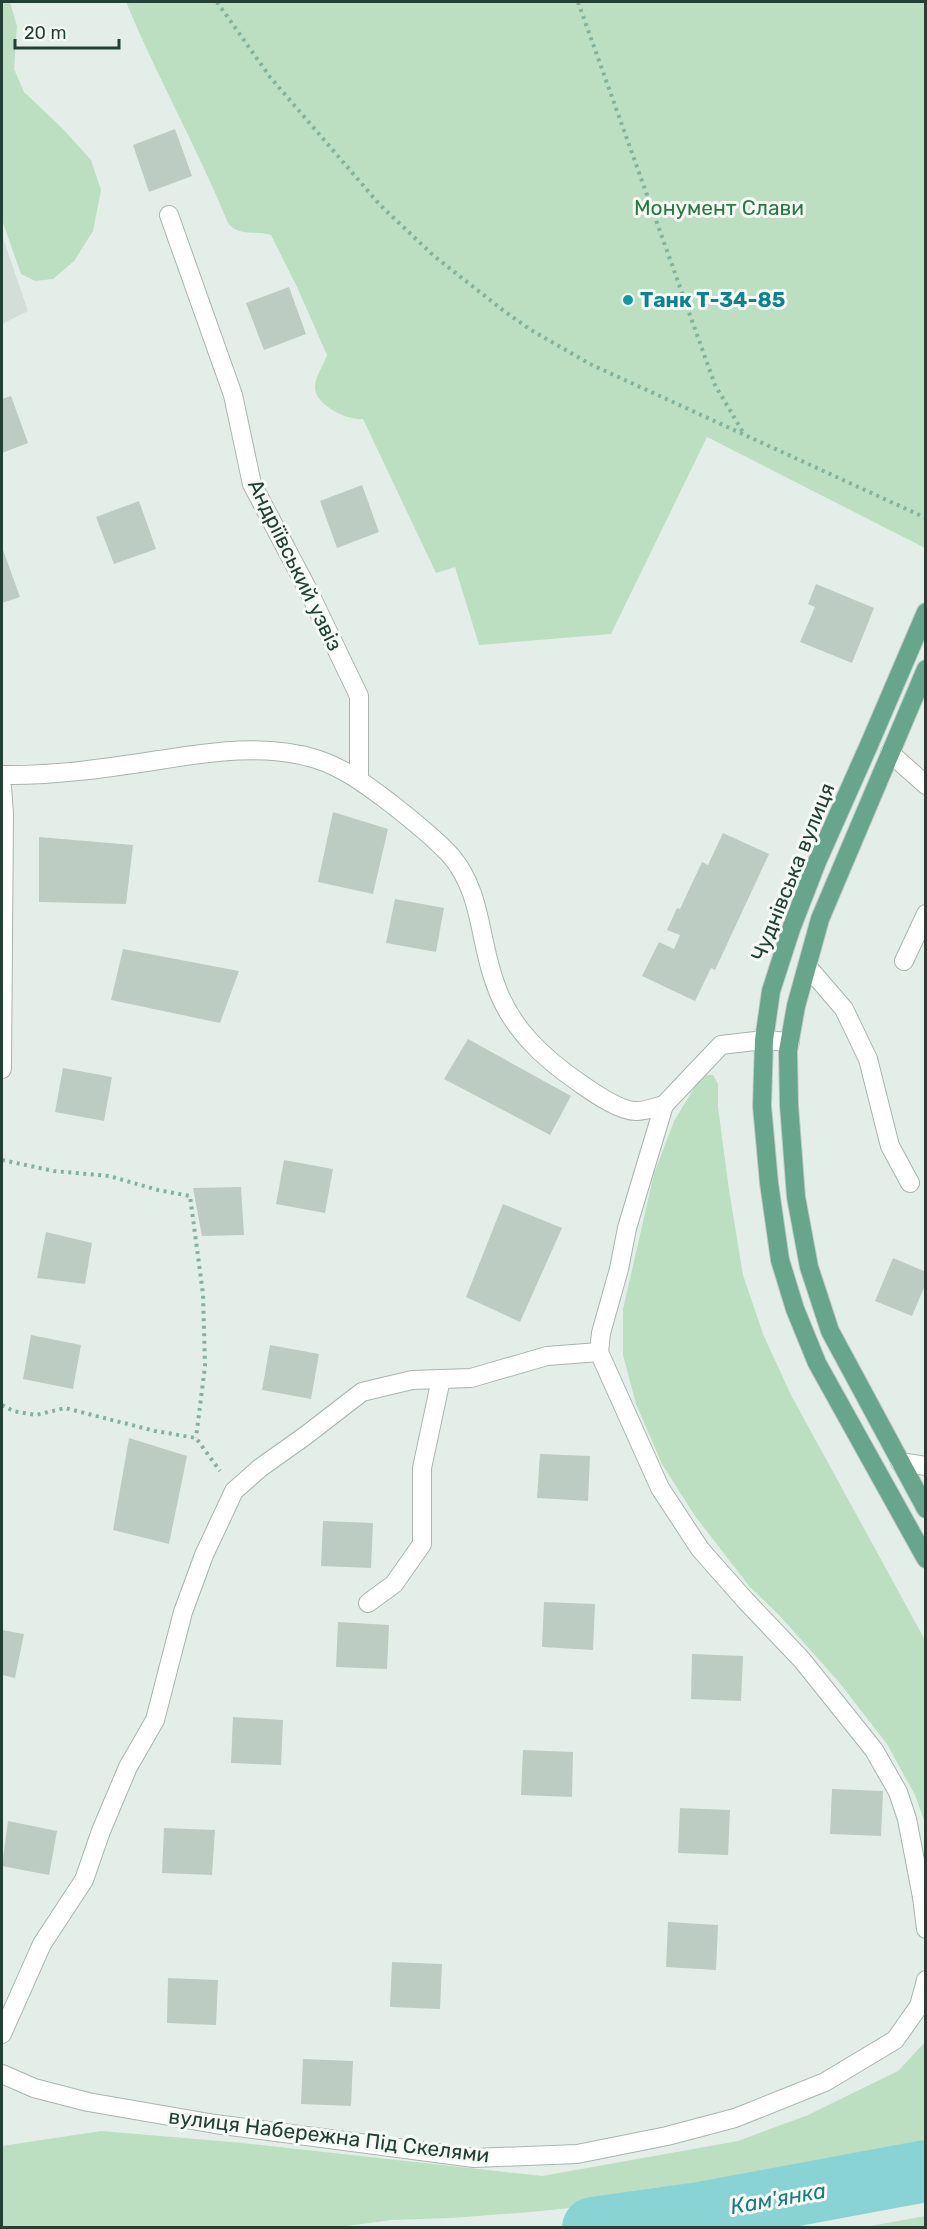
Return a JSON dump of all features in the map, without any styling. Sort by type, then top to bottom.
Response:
[{"type":"main road","name":"Чуднівська вулиця","points":[[926,612],[817,862],[791,929],[771,991],[764,1040],[762,1106],[769,1183],[780,1260],[795,1309],[817,1363],[926,1558]]},
{"type":"main road","name":"Чуднівська вулиця","points":[[926,669],[820,920],[796,1006],[790,1042],[789,1105],[796,1197],[809,1267],[830,1331],[926,1509]]},
{"type":"street","name":"Андріївський узвіз","points":[[169,215],[233,395],[252,484],[308,590],[359,696],[359,779]]},
{"type":"street","points":[[2,775],[43,775],[247,750],[289,752],[317,759],[359,779],[416,824],[451,856],[472,888],[494,982],[505,1009],[523,1035],[558,1069],[605,1101],[636,1112],[664,1105]]},
{"type":"street","points":[[890,753],[926,785]]},
{"type":"street","points":[[2,786],[4,814],[2,1069]]},
{"type":"street","points":[[904,961],[926,914]]},
{"type":"street","points":[[807,966],[844,1008],[849,1018],[868,1059],[890,1146],[910,1183]]},
{"type":"street","points":[[790,1042],[764,1040],[721,1045],[664,1105],[627,1228],[619,1269],[601,1333],[599,1352],[660,1488],[700,1549],[802,1660],[874,1750],[898,1792],[907,1819],[926,1929]]},
{"type":"street","points":[[2,2034],[42,1944],[84,1880],[101,1831],[128,1767],[155,1720],[183,1612],[204,1555],[234,1491],[260,1468],[362,1392],[412,1380],[471,1378],[547,1356],[599,1352]]},
{"type":"street","points":[[368,1603],[394,1584],[422,1545],[422,1468],[441,1379]]},
{"type":"street","points":[[900,1462],[926,1466]]},
{"type":"street","name":"вулиця Набережна Під Скелями","points":[[2,2074],[34,2088],[88,2102],[215,2124],[474,2158],[577,2154],[667,2136],[735,2118],[825,2082],[895,2040],[919,2007],[926,1980]]},
{"type":"path","points":[[217,2],[277,86],[381,205],[434,256],[522,324],[562,349],[633,384],[926,518]]},
{"type":"path","points":[[579,2],[715,385],[744,434]]},
{"type":"path","points":[[2,1160],[54,1171],[109,1176],[190,1197],[203,1294],[204,1325],[205,1366],[196,1438],[234,1491]]},
{"type":"path","points":[[2,1405],[13,1412],[36,1415],[65,1408],[155,1431],[196,1438]]},
{"type":"shaded area","points":[[2,235],[28,311],[2,324]]},
{"type":"green space","points":[[2,2],[10,2],[17,26],[14,69],[24,92],[62,128],[91,160],[101,190],[93,231],[74,261],[53,279],[35,281],[21,274],[2,220]]},
{"type":"green space","name":"Монумент Слави","points":[[126,2],[925,2],[925,548],[707,437],[611,634],[479,645],[455,567],[436,573],[363,419],[349,417],[333,410],[316,393],[316,379],[327,355],[297,287],[271,235],[242,232],[228,223]]},
{"type":"green space","points":[[707,1075],[713,1075],[718,1084],[718,1107],[743,1275],[763,1334],[791,1395],[925,1640],[925,1823],[915,1795],[887,1744],[838,1681],[780,1616],[750,1587],[695,1516],[662,1464],[636,1404],[623,1355],[623,1309],[654,1174],[674,1121],[697,1083]]},
{"type":"green space","points":[[925,2042],[925,2154],[906,2153],[890,2160],[868,2179],[842,2186],[790,2183],[775,2178],[723,2192],[699,2203],[579,2204],[570,2208],[531,2212],[392,2220],[332,2228],[2,2227],[2,2146],[101,2131],[243,2143],[542,2176],[738,2141],[808,2115],[898,2071]]},
{"type":"green space","points":[[925,2216],[925,2227],[865,2227]]},
{"type":"building","points":[[175,129],[192,176],[149,192],[133,145]]},
{"type":"building","points":[[289,287],[306,334],[264,350],[246,303]]},
{"type":"building","points":[[11,396],[28,443],[2,453],[2,399]]},
{"type":"building","points":[[362,485],[379,532],[337,548],[320,501]]},
{"type":"building","points":[[139,501],[156,549],[114,564],[96,517]]},
{"type":"building","points":[[2,547],[20,597],[2,603]]},
{"type":"building","points":[[816,584],[874,608],[852,663],[800,642],[815,607],[808,604]]},
{"type":"building","points":[[333,812],[388,829],[373,894],[318,882]]},
{"type":"building","points":[[723,833],[769,854],[715,970],[711,968],[695,1001],[642,976],[659,942],[674,949],[680,935],[667,930],[677,908],[680,909],[702,862],[708,865]]},
{"type":"building","points":[[39,837],[133,845],[126,904],[39,902]]},
{"type":"building","points":[[395,899],[444,908],[436,952],[386,943]]},
{"type":"building","points":[[123,949],[239,971],[220,1023],[111,1000]]},
{"type":"building","points":[[468,1039],[571,1096],[550,1135],[444,1079]]},
{"type":"building","points":[[63,1068],[112,1077],[104,1121],[55,1112]]},
{"type":"building","points":[[284,1160],[333,1169],[325,1213],[276,1204]]},
{"type":"building","points":[[241,1187],[244,1235],[202,1236],[193,1188]]},
{"type":"building","points":[[503,1204],[562,1228],[520,1322],[466,1297]]},
{"type":"building","points":[[46,1232],[92,1243],[85,1284],[37,1278]]},
{"type":"building","points":[[893,1258],[926,1272],[926,1283],[912,1316],[875,1301]]},
{"type":"building","points":[[31,1335],[81,1345],[73,1389],[23,1379]]},
{"type":"building","points":[[270,1345],[319,1354],[311,1399],[262,1390]]},
{"type":"building","points":[[129,1438],[187,1456],[169,1544],[113,1530]]},
{"type":"building","points":[[540,1454],[590,1456],[588,1501],[537,1498]]},
{"type":"building","points":[[323,1521],[373,1523],[371,1568],[321,1566]]},
{"type":"building","points":[[544,1602],[595,1604],[593,1650],[542,1647]]},
{"type":"building","points":[[338,1622],[389,1625],[387,1669],[336,1667]]},
{"type":"building","points":[[2,1630],[24,1634],[15,1678],[2,1675]]},
{"type":"building","points":[[692,1654],[743,1656],[741,1701],[691,1699]]},
{"type":"building","points":[[233,1717],[283,1720],[281,1765],[231,1763]]},
{"type":"building","points":[[523,1750],[573,1752],[572,1797],[521,1795]]},
{"type":"building","points":[[832,1789],[883,1791],[881,1836],[830,1834]]},
{"type":"building","points":[[680,1808],[730,1810],[728,1855],[678,1853]]},
{"type":"building","points":[[8,1821],[57,1831],[49,1875],[2,1866]]},
{"type":"building","points":[[164,1828],[215,1830],[212,1875],[162,1873]]},
{"type":"building","points":[[668,1922],[718,1925],[716,1970],[666,1967]]},
{"type":"building","points":[[392,1962],[442,1964],[440,2009],[390,2007]]},
{"type":"building","points":[[168,1978],[218,1980],[216,2025],[167,2023]]},
{"type":"building","points":[[303,2059],[353,2061],[351,2106],[301,2104]]},
{"type":"waterway","name":"Кам'янка","points":[[593,2228],[700,2213],[926,2171]]},
{"type":"place","name":"Танк Т-34-85","points":[[628,300]]}]
